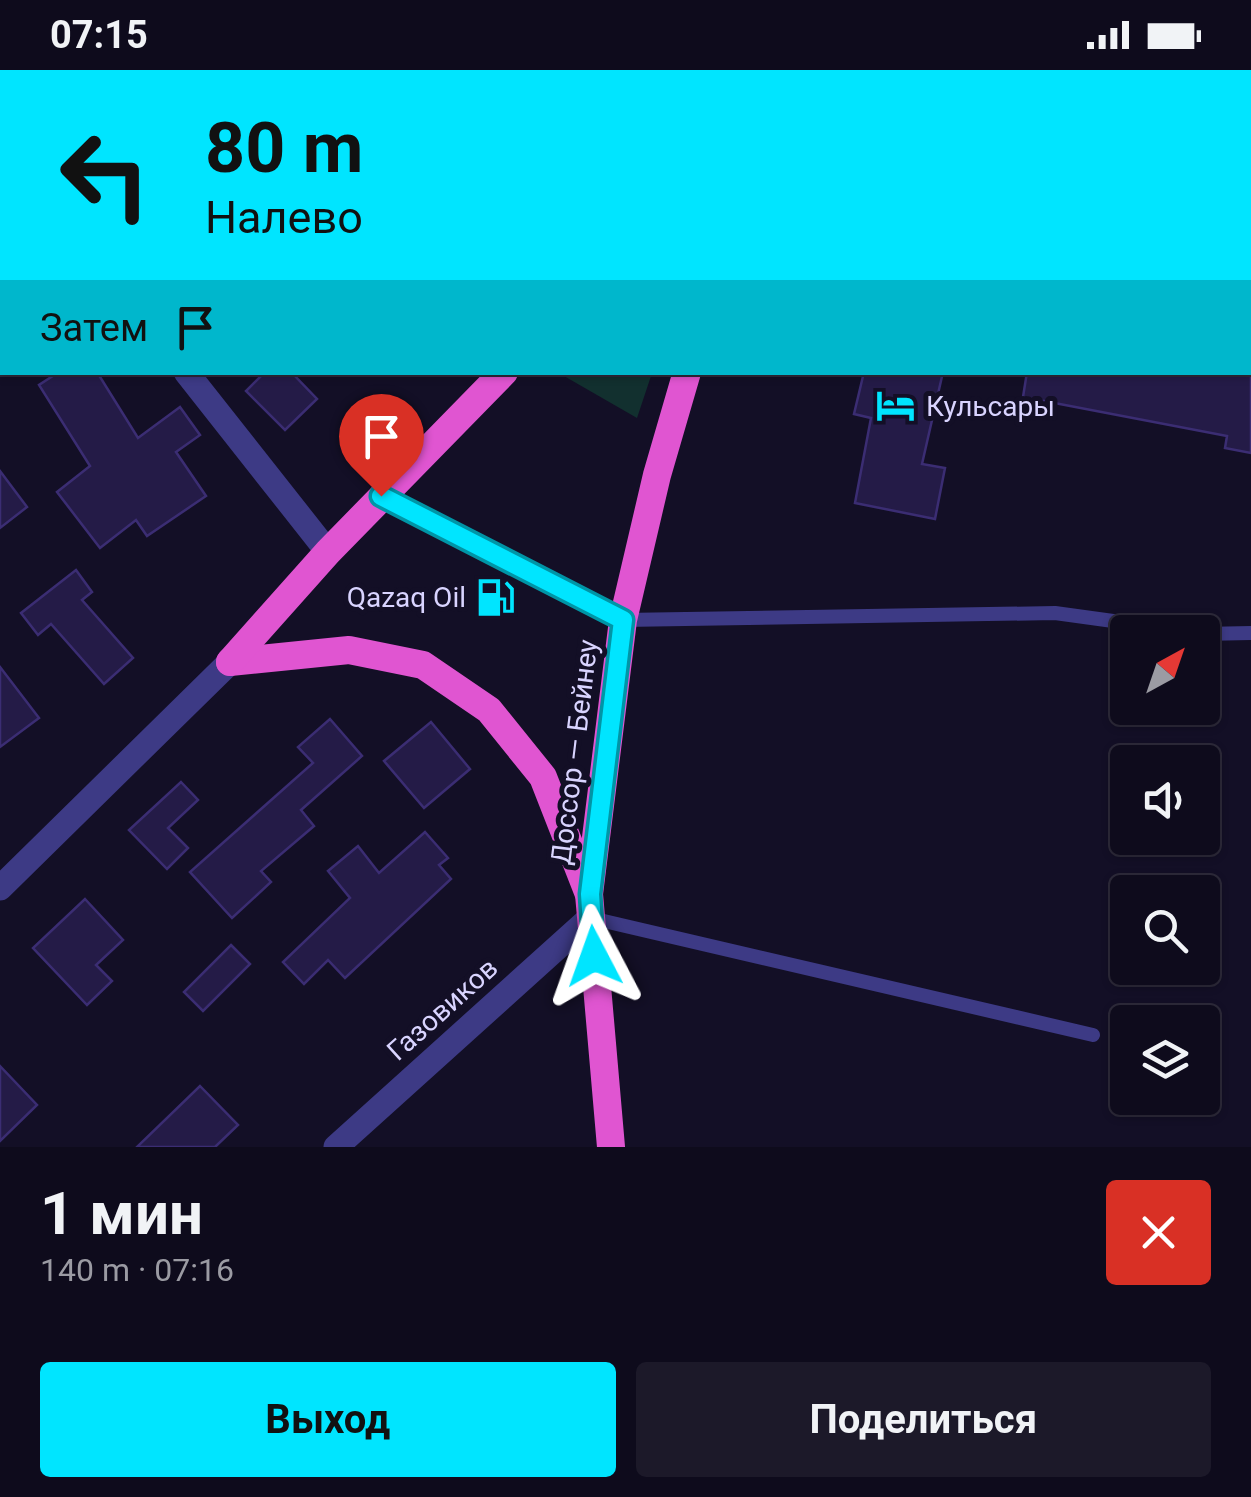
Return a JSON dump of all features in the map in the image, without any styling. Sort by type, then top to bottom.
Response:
[{"type":"highway","points":[[230,662],[328,552],[501,375]]},
{"type":"highway","name":"Доссор — Бейнеу","points":[[611,1147],[590,906],[623,620],[656,475],[686,375]]},
{"type":"highway","points":[[230,662],[350,650],[422,665],[489,710],[543,777],[590,906]]},
{"type":"street","points":[[188,375],[328,552]]},
{"type":"street","points":[[2,882],[230,662]]},
{"type":"street","name":"Газовиков","points":[[336,1147],[590,906]]},
{"type":"lane","points":[[381,496],[623,620],[1055,613],[1110,621]]},
{"type":"lane","points":[[1220,634],[1251,634]]},
{"type":"lane","points":[[590,906],[1093,1036]]},
{"type":"green space","points":[[565,375],[651,375],[637,418]]},
{"type":"building","points":[[54,375],[99,375],[138,438],[180,407],[200,435],[176,452],[206,496],[147,536],[136,520],[100,548],[57,492],[90,466],[39,385]]},
{"type":"building","points":[[262,375],[294,375],[317,399],[285,430],[246,391]]},
{"type":"building","points":[[863,375],[942,375],[922,464],[945,468],[935,519],[855,503],[871,418],[854,414]]},
{"type":"building","points":[[1027,375],[1251,375],[1251,453],[1225,448],[1227,436],[1023,397]]},
{"type":"building","points":[[0,471],[27,507],[0,528]]},
{"type":"building","points":[[76,570],[92,592],[82,600],[133,658],[104,684],[51,624],[38,635],[21,613]]},
{"type":"building","points":[[0,667],[39,718],[0,747]]},
{"type":"building","points":[[330,719],[362,756],[301,810],[314,826],[261,871],[271,882],[232,918],[190,872],[313,763],[298,747]]},
{"type":"building","points":[[431,722],[470,769],[424,808],[384,761]]},
{"type":"building","points":[[181,782],[198,800],[168,828],[188,848],[167,869],[129,830]]},
{"type":"building","points":[[425,832],[448,858],[439,865],[451,879],[345,978],[328,960],[304,984],[283,962],[350,898],[328,871],[358,846],[379,873]]},
{"type":"building","points":[[85,899],[123,940],[96,965],[112,981],[87,1005],[33,948]]},
{"type":"building","points":[[231,945],[250,964],[203,1011],[184,992]]},
{"type":"building","points":[[0,1066],[37,1105],[0,1141]]},
{"type":"building","points":[[200,1086],[238,1125],[215,1147],[137,1147]]},
{"type":"place","name":"Кульсары","points":[[896,406]]},
{"type":"place","name":"Qazaq Oil","points":[[496,597]]},
{"type":"route","points":[[381,496],[623,620],[590,894],[594,956]]}]
